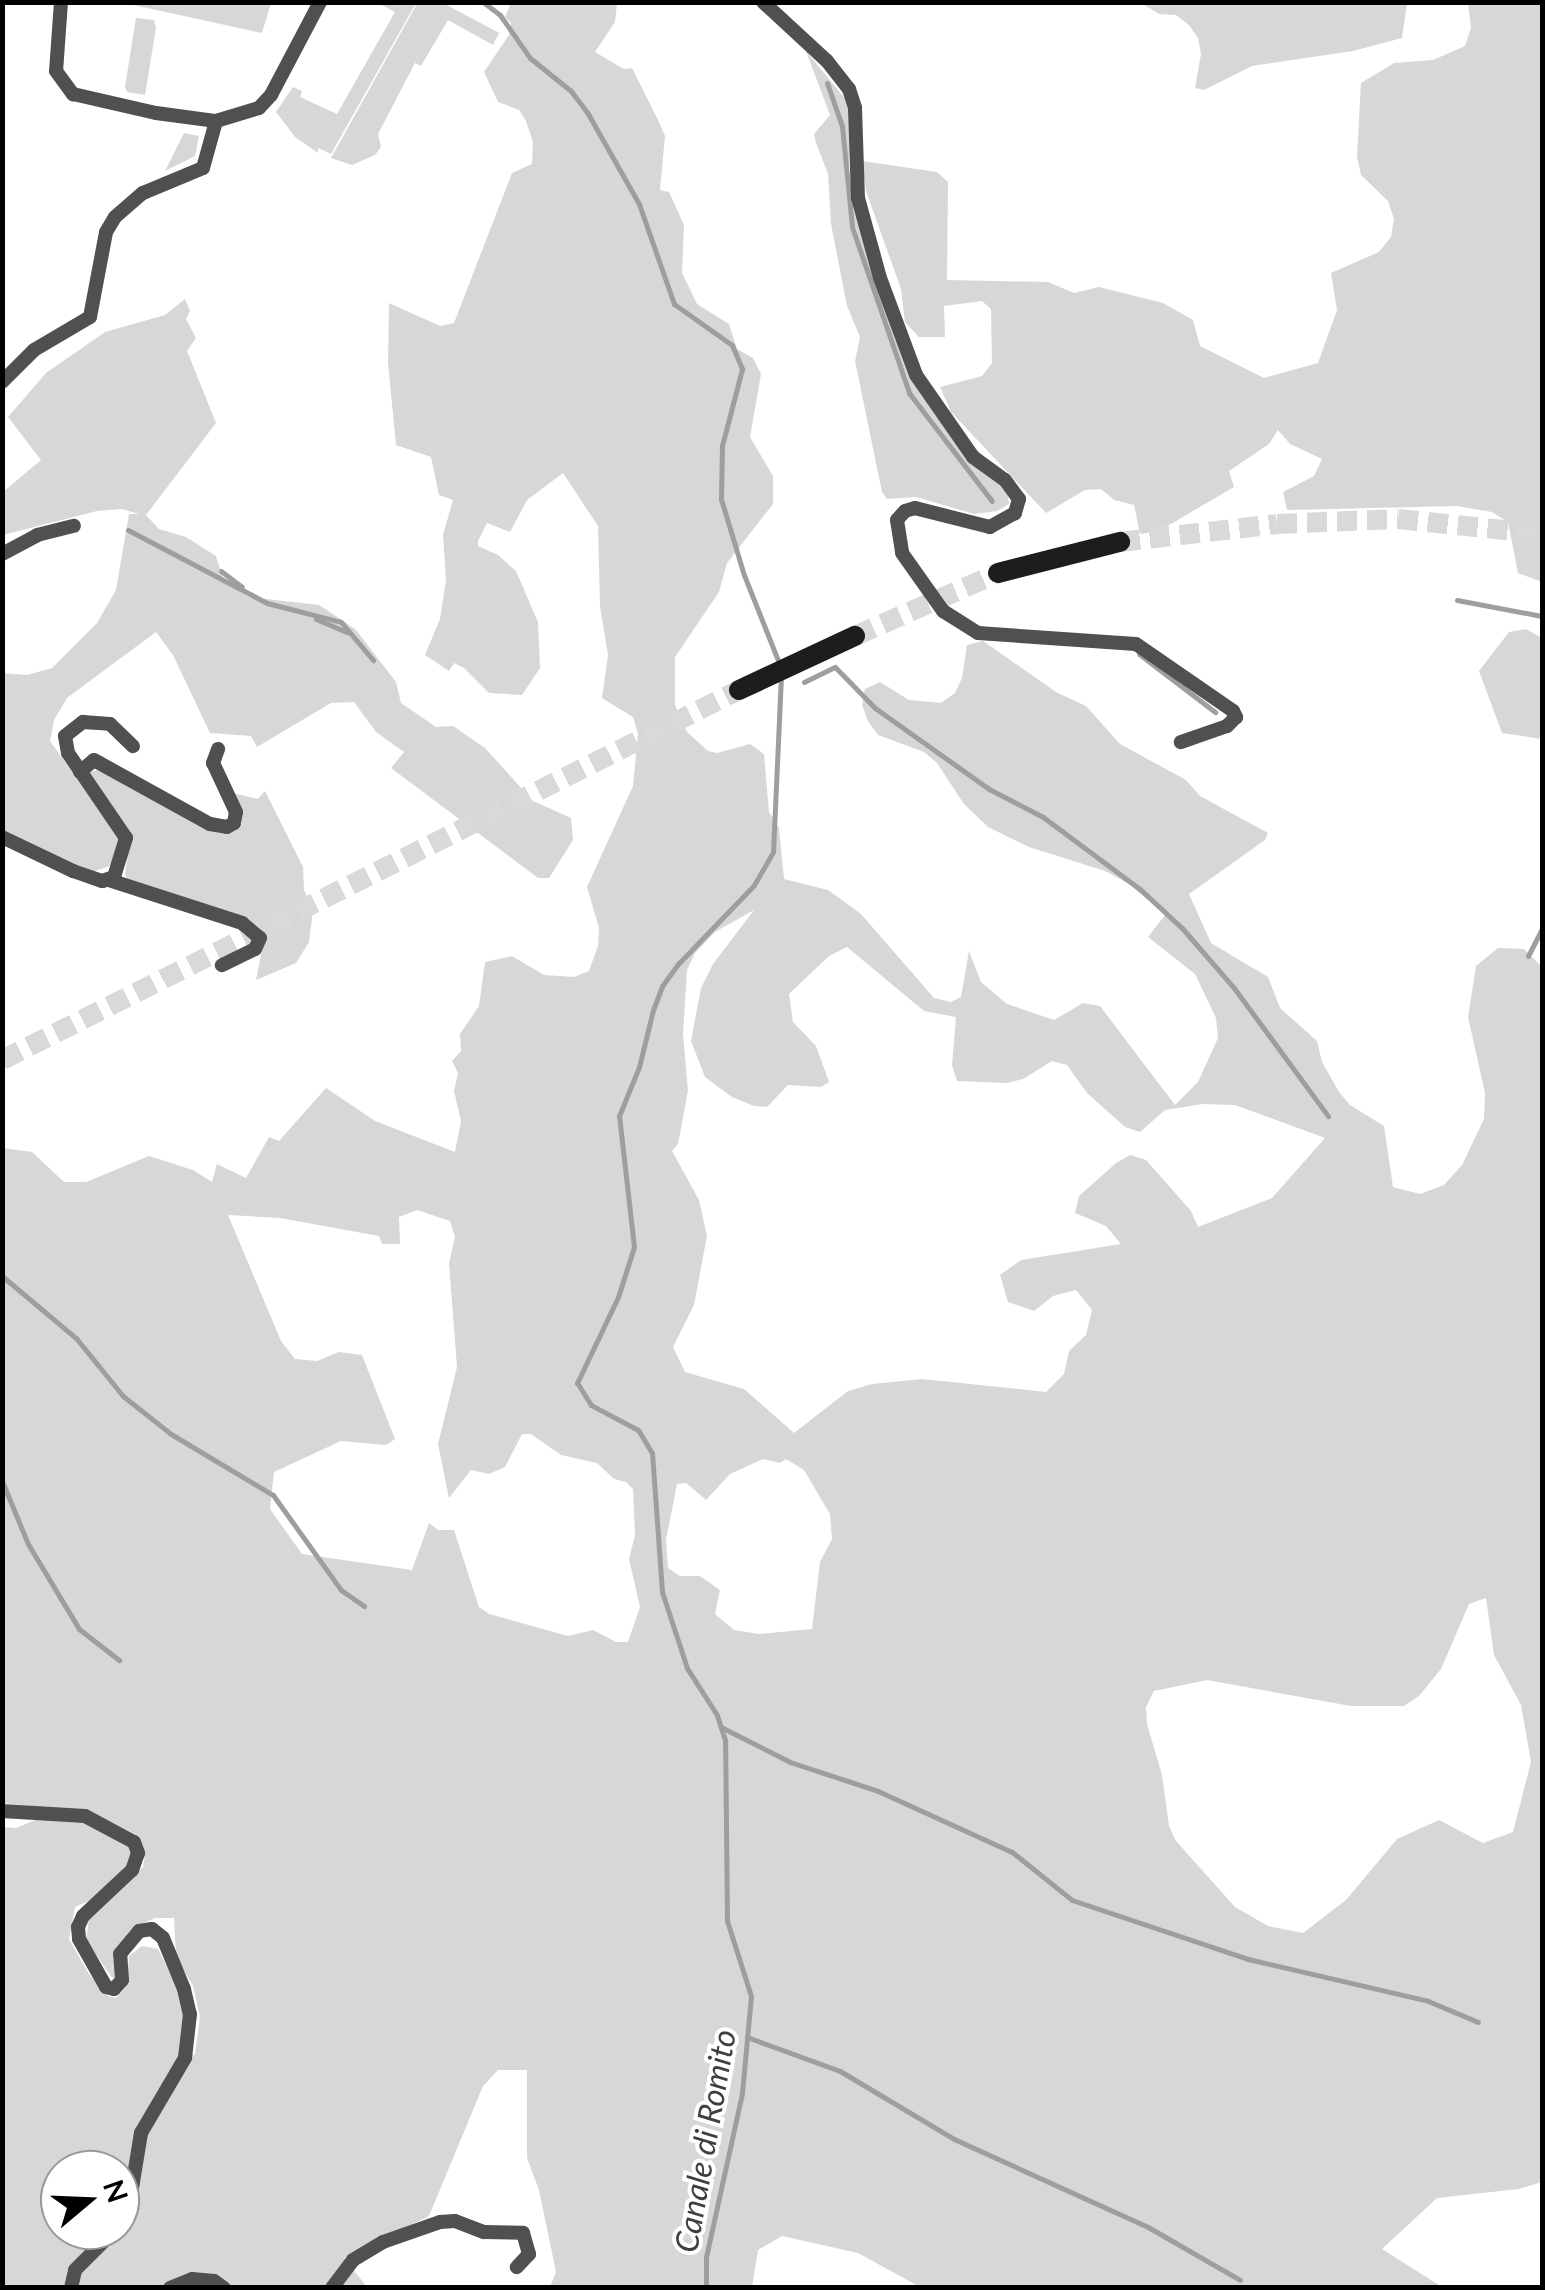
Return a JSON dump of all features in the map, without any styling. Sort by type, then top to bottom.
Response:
[{"type":"main road","points":[[998,573],[1120,542]]},
{"type":"main road","points":[[739,690],[855,636]]},
{"type":"street","points":[[60,2],[56,70],[72,94],[138,110],[216,121],[259,108],[271,95],[320,2]]},
{"type":"street","points":[[763,2],[827,61],[849,89],[855,108],[858,198],[880,278],[916,375],[973,457],[1005,480],[1019,498],[1014,513],[990,527],[915,508],[905,512],[897,520],[902,553],[943,611],[978,633],[1136,644],[1234,711],[1236,717],[1227,726],[1181,742]]},
{"type":"street","points":[[2,382],[34,350],[90,317],[106,232],[114,217],[142,193],[203,168],[216,121]]},
{"type":"street","points":[[2,554],[36,535],[74,526]]},
{"type":"street","points":[[109,880],[120,864],[126,838],[64,743],[68,731],[77,724],[110,724],[134,746]]},
{"type":"street","points":[[80,772],[94,760],[210,824],[227,828],[236,816],[213,763],[218,749]]},
{"type":"street","points":[[2,836],[74,872],[242,923],[260,938],[255,950],[222,965]]},
{"type":"street","points":[[2,1811],[85,1816],[134,1842],[138,1853],[132,1870],[94,1902],[78,1927],[79,1940],[106,1987],[114,1989],[122,1980],[120,1954],[139,1931],[152,1929],[162,1938],[184,1989],[190,2014],[185,2058],[140,2133],[138,2150]]},
{"type":"street","points":[[332,2288],[353,2260],[383,2242],[440,2222],[455,2222],[484,2232],[523,2233],[529,2254],[517,2267]]},
{"type":"street","points":[[71,2288],[75,2270],[96,2250]]},
{"type":"street","points":[[170,2288],[192,2278],[214,2281],[224,2288]]},
{"type":"shaded area","points":[[129,2],[271,3],[262,33]]},
{"type":"shaded area","points":[[418,2],[443,3],[499,33],[493,45],[448,20],[421,66],[415,63],[378,134],[381,147],[375,155],[352,165],[331,158]]},
{"type":"shaded area","points":[[378,3],[416,3],[331,154],[318,148],[318,153],[295,137],[276,112],[293,87],[302,91],[300,97],[337,114],[395,12]]},
{"type":"shaded area","points":[[511,3],[617,3],[615,22],[595,52],[624,69],[632,68],[665,136],[660,190],[669,192],[684,225],[682,273],[697,304],[729,324],[737,349],[753,358],[761,374],[750,437],[773,476],[773,504],[727,563],[719,592],[675,657],[675,705],[687,732],[708,751],[717,753],[750,744],[764,754],[769,812],[779,828],[784,879],[828,890],[861,914],[934,998],[951,1002],[961,997],[969,951],[981,982],[1007,1004],[1054,1020],[1083,1003],[1100,1006],[1175,1105],[1198,1082],[1218,1038],[1216,1018],[1195,974],[1148,937],[1165,915],[1129,884],[1105,871],[1029,847],[988,827],[964,804],[937,763],[924,752],[878,735],[868,721],[862,705],[865,689],[880,682],[909,700],[941,703],[955,693],[962,678],[967,645],[983,641],[1056,692],[1086,706],[1120,744],[1186,780],[1200,796],[1268,833],[1265,840],[1189,894],[1211,943],[1268,977],[1280,1008],[1317,1041],[1322,1062],[1339,1092],[1350,1105],[1384,1126],[1393,1187],[1420,1194],[1444,1185],[1462,1165],[1484,1119],[1485,1093],[1468,1017],[1476,966],[1498,948],[1524,949],[1542,967],[1542,2182],[1519,2189],[1437,2198],[1382,2249],[1442,2287],[920,2287],[858,2253],[782,2236],[758,2250],[752,2287],[550,2287],[556,2272],[539,2190],[527,2158],[527,2070],[498,2070],[483,2086],[429,2216],[344,2258],[367,2287],[3,2287],[2,1827],[16,1828],[35,1820],[79,1820],[127,1843],[132,1860],[91,1900],[75,1907],[69,1939],[89,1974],[108,1996],[116,1998],[127,1986],[129,1956],[142,1946],[158,1949],[180,1993],[186,2017],[183,2051],[195,2055],[200,2017],[193,1986],[176,1957],[174,1918],[155,1918],[135,1927],[113,1979],[86,1940],[89,1919],[143,1867],[145,1855],[135,1834],[91,1812],[3,1803],[3,1148],[32,1152],[64,1182],[86,1182],[149,1156],[193,1170],[212,1182],[217,1164],[246,1178],[269,1137],[279,1141],[326,1088],[375,1121],[455,1152],[461,1121],[454,1091],[458,1073],[452,1061],[461,1051],[460,1034],[479,1006],[485,962],[512,956],[544,975],[574,977],[589,971],[598,946],[599,928],[587,887],[633,786],[638,734],[633,717],[602,698],[608,655],[600,607],[598,526],[563,473],[527,500],[510,532],[487,523],[478,541],[478,546],[498,555],[516,571],[538,622],[540,668],[522,695],[489,693],[464,668],[454,663],[449,671],[425,655],[440,619],[446,580],[443,535],[453,500],[439,495],[431,457],[396,445],[388,363],[389,303],[440,326],[454,323],[512,173],[532,164],[533,142],[526,121],[519,110],[498,102],[484,72],[509,35],[511,23],[505,17]],"holes":[[[754,910],[713,964],[701,988],[691,1041],[705,1077],[732,1097],[754,1106],[767,1107],[788,1085],[821,1087],[829,1082],[816,1046],[793,1022],[789,994],[829,956],[847,947],[924,1011],[956,1017],[952,1065],[957,1081],[1007,1083],[1023,1079],[1052,1061],[1067,1065],[1087,1093],[1125,1127],[1140,1132],[1165,1110],[1203,1104],[1235,1105],[1325,1138],[1272,1198],[1198,1227],[1191,1211],[1146,1160],[1130,1155],[1079,1196],[1075,1213],[1106,1226],[1121,1244],[1021,1260],[1000,1275],[1008,1302],[1034,1311],[1053,1296],[1076,1290],[1092,1310],[1086,1335],[1069,1351],[1064,1374],[1046,1392],[922,1379],[872,1384],[848,1391],[794,1433],[744,1389],[685,1372],[673,1347],[694,1305],[707,1236],[699,1200],[672,1151],[678,1144],[688,1091],[683,1034],[687,970],[695,953],[715,932]],[[417,1210],[450,1221],[455,1237],[449,1263],[457,1367],[438,1444],[449,1498],[471,1470],[489,1474],[505,1467],[522,1434],[531,1434],[561,1455],[597,1463],[614,1479],[626,1482],[633,1489],[635,1535],[629,1559],[640,1607],[628,1642],[616,1642],[593,1630],[568,1636],[489,1614],[479,1607],[454,1530],[438,1530],[429,1523],[412,1570],[302,1554],[270,1509],[274,1472],[341,1441],[386,1445],[395,1439],[362,1355],[339,1352],[317,1361],[295,1359],[281,1341],[228,1215],[280,1218],[379,1236],[382,1244],[400,1244],[399,1217]],[[763,1459],[780,1463],[786,1459],[804,1470],[830,1514],[832,1539],[820,1562],[812,1629],[759,1634],[734,1630],[715,1614],[720,1590],[700,1576],[680,1576],[668,1568],[666,1540],[677,1484],[686,1483],[706,1500],[730,1474]],[[1486,1598],[1494,1655],[1521,1705],[1531,1762],[1513,1832],[1483,1843],[1439,1820],[1397,1839],[1346,1900],[1303,1933],[1268,1926],[1235,1907],[1176,1841],[1169,1826],[1162,1775],[1147,1724],[1146,1707],[1154,1691],[1207,1680],[1351,1706],[1404,1706],[1419,1696],[1441,1669],[1469,1604]]]},
{"type":"shaded area","points":[[1141,3],[1407,3],[1402,38],[1353,51],[1252,66],[1204,90],[1195,88],[1201,54],[1198,38],[1189,25],[1176,15],[1159,14]]},
{"type":"shaded area","points":[[1468,3],[1542,3],[1542,582],[1518,573],[1508,522],[1492,512],[1457,506],[1287,510],[1283,492],[1314,476],[1322,459],[1290,444],[1278,430],[1269,444],[1229,471],[1234,487],[1159,531],[1140,534],[1134,505],[1114,500],[1101,489],[1085,490],[1046,513],[951,412],[940,387],[982,376],[992,363],[991,309],[982,301],[944,306],[945,337],[919,337],[905,322],[901,289],[866,191],[862,161],[937,172],[948,182],[947,280],[1048,282],[1074,293],[1099,287],[1163,303],[1193,320],[1200,346],[1264,378],[1318,363],[1337,310],[1331,273],[1379,252],[1391,237],[1394,219],[1388,201],[1361,175],[1357,157],[1361,83],[1394,63],[1433,60],[1465,46],[1471,28]]},
{"type":"shaded area","points":[[136,18],[154,20],[156,28],[145,95],[127,92],[125,87]]},
{"type":"shaded area","points":[[806,51],[847,101],[851,118],[848,194],[904,357],[1008,496],[1009,504],[997,511],[974,514],[916,497],[887,499],[882,492],[855,361],[860,337],[847,306],[831,224],[828,174],[814,134],[830,115]]},
{"type":"shaded area","points":[[184,133],[199,136],[195,156],[165,171]]},
{"type":"shaded area","points":[[185,299],[190,311],[186,319],[196,338],[187,351],[216,423],[146,515],[159,529],[186,537],[216,556],[224,582],[249,597],[319,605],[342,620],[356,630],[396,682],[401,703],[436,727],[453,726],[485,748],[533,801],[571,818],[573,840],[549,878],[538,878],[391,768],[404,752],[376,732],[354,702],[331,703],[257,747],[251,736],[210,733],[173,655],[156,632],[67,698],[54,720],[50,741],[119,836],[113,865],[89,873],[3,830],[2,673],[27,675],[52,668],[97,623],[116,590],[129,514],[139,514],[122,509],[97,511],[3,535],[3,492],[41,460],[8,417],[46,373],[105,332],[165,315]]},
{"type":"shaded area","points":[[1526,629],[1542,638],[1542,739],[1502,733],[1479,671],[1509,632]]},
{"type":"shaded area","points":[[98,770],[229,833],[242,824],[233,793],[258,799],[265,791],[303,867],[304,890],[313,910],[309,942],[296,963],[256,980],[264,940],[128,881],[125,874],[131,833],[92,780],[90,772]]},
{"type":"waterway","name":"Canale di Romito","points":[[483,2],[500,15],[530,58],[571,91],[587,112],[639,204],[674,304],[732,345],[742,369],[722,446],[721,499],[744,575],[779,663]]},
{"type":"waterway","points":[[827,83],[842,126],[852,227],[909,393],[992,501]]},
{"type":"waterway","points":[[128,530],[267,603],[341,622],[373,660]]},
{"type":"waterway","points":[[221,571],[242,587]]},
{"type":"waterway","points":[[1457,600],[1542,616]]},
{"type":"waterway","points":[[316,619],[347,632]]},
{"type":"waterway","points":[[1139,654],[1215,712]]},
{"type":"waterway","points":[[804,682],[835,667],[875,708],[989,789],[1043,817],[1140,889],[1182,928],[1234,988],[1328,1116]]},
{"type":"waterway","name":"Canale di Romito","points":[[706,2288],[706,2257],[742,2093],[751,1996],[727,1921],[725,1740],[717,1715],[687,1668],[662,1592],[652,1453],[638,1430],[591,1405],[577,1383],[618,1297],[634,1247],[619,1116],[639,1067],[653,1010],[662,986],[679,963],[754,885],[773,852],[781,679]]},
{"type":"waterway","points":[[1528,956],[1542,928]]},
{"type":"waterway","points":[[2,1276],[76,1338],[123,1396],[171,1434],[273,1495],[341,1590],[364,1606]]},
{"type":"waterway","points":[[2,1481],[28,1544],[79,1629],[119,1660]]},
{"type":"waterway","points":[[721,1727],[790,1762],[878,1791],[1012,1852],[1072,1900],[1248,1959],[1428,2001],[1478,2022]]},
{"type":"waterway","points":[[747,2037],[840,2071],[954,2139],[1148,2227],[1240,2280]]},
{"type":"tunnel","points":[[1120,542],[1277,524],[1398,519],[1542,534]]},
{"type":"tunnel","points":[[855,636],[998,573]]},
{"type":"tunnel","points":[[2,1060],[739,690]]}]
